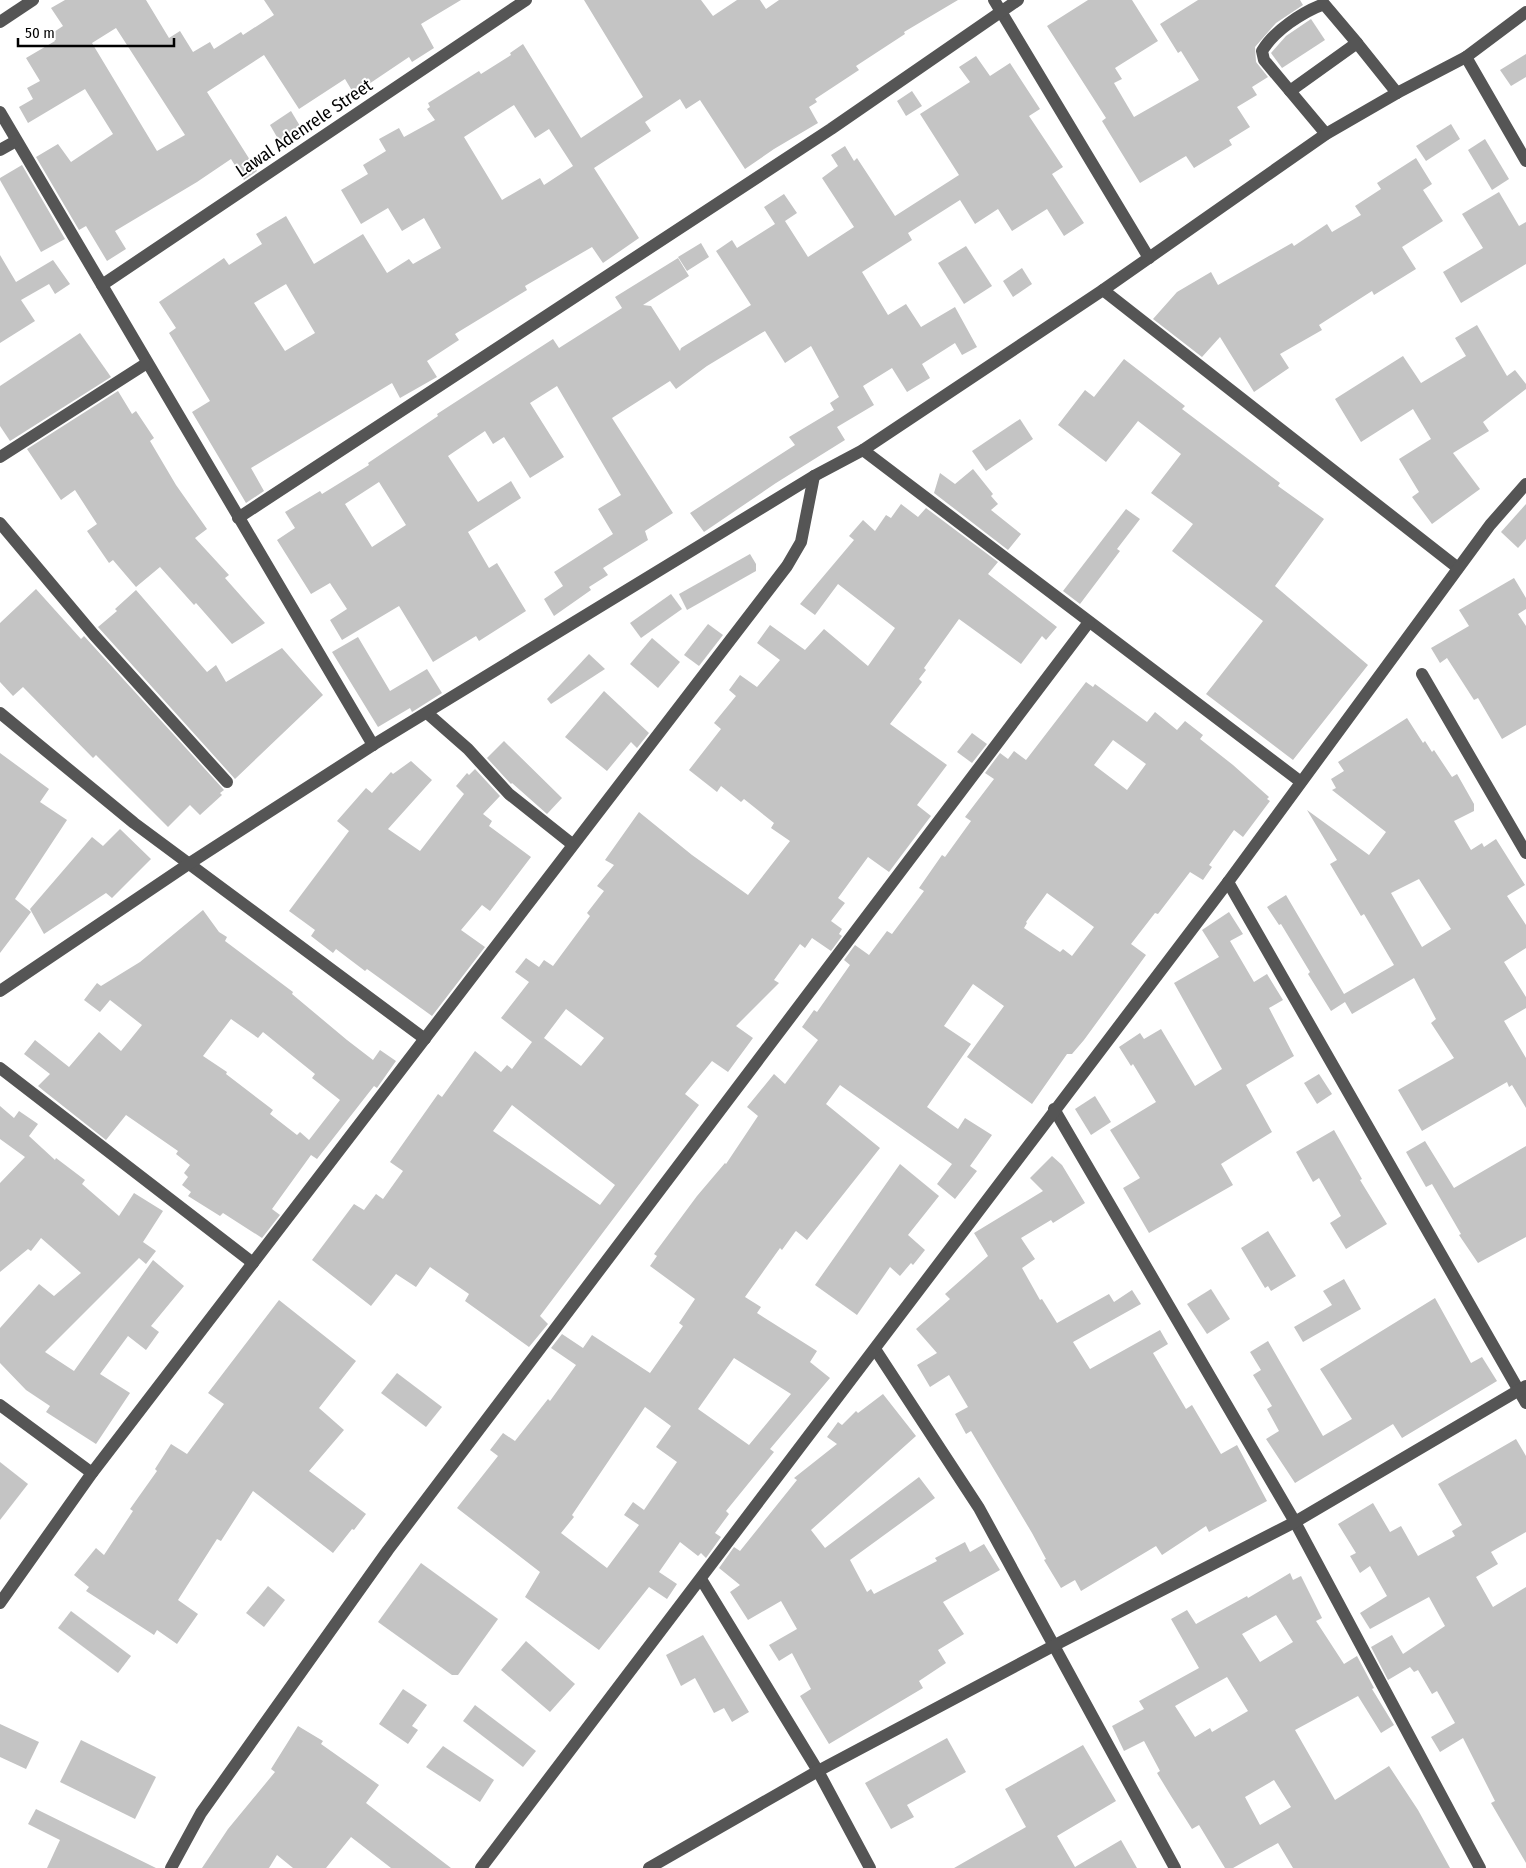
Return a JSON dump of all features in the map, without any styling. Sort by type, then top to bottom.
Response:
[{"type":"street","points":[[0,22],[33,0]]},
{"type":"street","name":"Lawal Adenrele Street","points":[[102,285],[526,0]]},
{"type":"street","points":[[994,0],[1149,258]]},
{"type":"street","points":[[238,518],[831,128],[1018,0]]},
{"type":"street","points":[[1326,134],[1264,60],[1262,50],[1270,38],[1314,8],[1324,4],[1397,93]]},
{"type":"street","points":[[0,991],[190,863],[374,745],[814,476],[863,450],[1103,290],[1326,134],[1397,93],[1466,57],[1526,12]]},
{"type":"street","points":[[1290,91],[1357,43]]},
{"type":"street","points":[[1466,57],[1526,161]]},
{"type":"street","points":[[0,112],[238,518],[374,745]]},
{"type":"street","points":[[0,150],[16,141]]},
{"type":"street","points":[[1103,290],[1458,568]]},
{"type":"street","points":[[0,457],[147,363]]},
{"type":"street","points":[[863,450],[1301,782]]},
{"type":"street","points":[[0,1604],[92,1474],[572,844],[787,566],[801,542],[814,476]]},
{"type":"street","points":[[481,1868],[1228,882],[1490,525],[1526,484]]},
{"type":"street","points":[[0,524],[94,635],[227,782]]},
{"type":"street","points":[[171,1868],[201,1812],[388,1550],[1089,622]]},
{"type":"street","points":[[1422,674],[1526,853]]},
{"type":"street","points":[[0,713],[134,823],[424,1039]]},
{"type":"street","points":[[427,713],[468,749],[509,794],[572,844]]},
{"type":"street","points":[[1228,882],[1523,1389],[1526,1403]]},
{"type":"street","points":[[0,1068],[253,1263]]},
{"type":"street","points":[[1054,1110],[1295,1522],[1480,1868]]},
{"type":"street","points":[[875,1349],[980,1508],[1175,1868]]},
{"type":"street","points":[[649,1868],[818,1771],[1055,1645],[1295,1522],[1523,1389]]},
{"type":"street","points":[[0,1405],[92,1474]]},
{"type":"street","points":[[701,1579],[818,1771],[870,1868]]},
{"type":"building","points":[[65,0],[146,0],[169,38],[180,31],[193,52],[210,42],[214,49],[241,32],[243,35],[274,15],[264,0],[461,0],[421,24],[434,48],[412,62],[409,57],[354,94],[345,79],[299,109],[264,55],[207,92],[257,171],[244,180],[231,159],[197,182],[115,231],[126,249],[107,261],[86,226],[79,230],[36,157],[58,144],[71,162],[113,134],[85,89],[28,123],[19,107],[33,99],[27,88],[40,81],[26,58],[55,41],[51,34],[63,26],[51,8]],"holes":[[[116,28],[185,135],[157,151],[92,43]]]},
{"type":"building","points":[[584,0],[701,0],[713,16],[737,0],[760,0],[766,9],[779,0],[958,0],[904,32],[905,34],[856,66],[859,70],[815,99],[817,102],[809,107],[818,123],[745,169],[700,100],[686,109],[680,99],[645,122],[651,131],[594,168],[639,238],[603,263],[592,247],[525,286],[527,290],[455,334],[459,340],[427,361],[437,377],[400,398],[392,383],[251,468],[264,491],[246,503],[192,412],[210,401],[169,333],[176,328],[159,302],[224,258],[229,265],[262,244],[256,234],[286,216],[314,264],[363,234],[387,273],[409,259],[413,264],[441,248],[424,218],[402,231],[388,208],[361,224],[341,190],[368,174],[363,165],[386,151],[379,139],[399,128],[404,137],[435,120],[427,109],[430,107],[428,103],[479,71],[481,74],[511,55],[510,53],[523,44],[581,138],[643,97]],"holes":[[[514,105],[535,138],[549,129],[573,166],[544,185],[540,178],[502,200],[464,137]],[[286,284],[315,333],[285,351],[254,303]]]},
{"type":"building","points":[[1088,0],[1132,0],[1158,41],[1115,68],[1122,79],[1114,83],[1134,117],[1199,80],[1181,51],[1178,53],[1160,24],[1198,0],[1300,0],[1303,5],[1276,23],[1255,47],[1256,62],[1268,77],[1252,87],[1257,95],[1237,107],[1250,127],[1229,140],[1232,145],[1194,168],[1186,156],[1140,183],[1102,121],[1106,118],[1047,26]]},
{"type":"building","points":[[1311,19],[1325,40],[1282,68],[1271,53],[1286,36]]},
{"type":"building","points":[[1526,54],[1526,77],[1511,86],[1500,70]]},
{"type":"building","points":[[976,56],[990,76],[1010,63],[1040,109],[1029,116],[1063,167],[1052,174],[1084,223],[1064,236],[1047,209],[1012,231],[998,209],[975,224],[960,200],[908,233],[912,240],[862,272],[888,315],[906,304],[921,327],[955,307],[977,347],[962,355],[955,343],[922,364],[930,378],[907,392],[892,368],[863,386],[874,405],[837,427],[845,440],[776,483],[704,532],[690,513],[795,445],[789,437],[834,410],[830,403],[839,397],[811,346],[785,363],[765,331],[707,366],[676,389],[670,381],[612,418],[673,513],[645,531],[648,540],[603,568],[608,575],[589,587],[591,590],[554,616],[544,599],[563,586],[554,572],[613,534],[598,509],[621,495],[557,386],[530,403],[564,457],[530,478],[504,437],[493,444],[485,431],[448,456],[478,502],[511,481],[521,498],[468,532],[489,568],[497,563],[526,611],[479,641],[476,636],[433,662],[399,606],[342,640],[330,620],[347,609],[330,583],[311,594],[277,540],[295,528],[285,512],[320,491],[322,494],[369,465],[368,463],[438,416],[437,414],[553,339],[559,348],[622,308],[615,297],[678,258],[689,276],[643,305],[651,306],[680,351],[681,348],[751,305],[716,251],[732,240],[737,248],[775,224],[764,207],[784,194],[797,213],[785,221],[808,257],[854,227],[822,178],[838,166],[831,155],[845,146],[854,161],[857,158],[895,216],[959,175],[920,114],[970,82],[959,67]],"holes":[[[379,482],[406,525],[372,547],[345,504]]]},
{"type":"building","points":[[912,91],[922,106],[906,116],[897,101]]},
{"type":"building","points":[[291,111],[303,131],[281,144],[270,125]]},
{"type":"building","points":[[1451,124],[1460,139],[1426,161],[1416,146]]},
{"type":"building","points":[[1485,139],[1509,179],[1492,190],[1468,150]]},
{"type":"building","points":[[1416,158],[1432,184],[1423,190],[1443,221],[1402,247],[1416,269],[1374,295],[1372,291],[1319,325],[1322,330],[1280,354],[1289,368],[1254,392],[1220,337],[1202,357],[1153,319],[1177,292],[1211,272],[1218,285],[1292,243],[1294,246],[1327,224],[1332,232],[1361,215],[1355,206],[1381,189],[1377,183]]},
{"type":"building","points":[[22,165],[65,239],[41,252],[0,180],[0,178]]},
{"type":"building","points":[[1499,192],[1519,226],[1526,222],[1526,264],[1461,303],[1443,272],[1483,248],[1462,214]]},
{"type":"building","points":[[701,243],[709,257],[687,271],[678,257]]},
{"type":"building","points":[[966,246],[992,286],[964,304],[938,263]]},
{"type":"building","points":[[0,255],[16,282],[53,260],[70,284],[55,294],[49,284],[21,300],[35,321],[0,343]]},
{"type":"building","points":[[1022,268],[1032,284],[1013,297],[1003,281]]},
{"type":"building","points":[[1477,325],[1507,376],[1515,370],[1526,384],[1526,389],[1483,422],[1489,431],[1453,453],[1480,489],[1432,524],[1412,497],[1419,492],[1399,459],[1431,439],[1413,409],[1361,442],[1335,399],[1403,356],[1421,383],[1466,356],[1455,338]]},
{"type":"building","points":[[80,333],[111,377],[10,441],[0,426],[0,386]]},
{"type":"building","points":[[1124,359],[1185,406],[1182,409],[1280,483],[1278,486],[1324,519],[1275,586],[1368,665],[1293,760],[1206,694],[1263,621],[1172,551],[1193,524],[1151,493],[1181,454],[1138,421],[1106,462],[1058,425],[1085,390],[1094,397]]},
{"type":"building","points":[[118,391],[132,414],[136,411],[154,438],[150,441],[176,485],[207,529],[195,538],[229,575],[225,578],[265,623],[232,644],[196,603],[194,605],[160,567],[136,587],[113,560],[109,563],[87,531],[97,524],[75,490],[61,500],[27,449]]},
{"type":"building","points":[[1020,419],[1033,439],[986,471],[972,451]]},
{"type":"building","points":[[973,469],[993,494],[991,496],[998,504],[991,510],[1021,534],[1008,550],[934,493],[940,473],[955,484]]},
{"type":"building","points":[[901,504],[918,517],[926,508],[998,562],[988,574],[1057,627],[1046,640],[1042,636],[1021,664],[959,619],[924,668],[926,670],[919,679],[922,682],[890,724],[947,765],[917,805],[931,816],[889,872],[868,857],[838,898],[845,903],[831,921],[842,929],[839,934],[842,936],[831,951],[812,938],[805,948],[800,944],[774,980],[779,983],[736,1026],[753,1038],[728,1072],[712,1061],[685,1094],[699,1105],[540,1316],[548,1324],[529,1347],[465,1301],[469,1294],[430,1267],[416,1287],[396,1274],[371,1306],[312,1260],[354,1204],[364,1210],[376,1194],[383,1199],[403,1171],[390,1162],[438,1094],[442,1097],[475,1051],[501,1072],[507,1065],[512,1069],[532,1042],[501,1018],[529,982],[515,972],[526,958],[539,967],[544,960],[553,966],[590,916],[587,913],[604,891],[597,886],[614,865],[605,860],[639,812],[692,855],[748,895],[790,841],[771,828],[774,823],[744,799],[741,802],[721,786],[717,792],[689,770],[721,729],[714,723],[736,696],[729,690],[740,675],[757,687],[780,660],[757,643],[770,625],[805,650],[824,629],[868,666],[895,628],[838,584],[815,615],[800,604],[854,540],[849,536],[863,520],[875,531],[886,515],[891,518]],"holes":[[[566,1009],[604,1038],[581,1066],[544,1038]],[[512,1105],[615,1185],[600,1205],[493,1131]]]},
{"type":"building","points":[[1526,504],[1526,539],[1518,548],[1501,532]]},
{"type":"building","points":[[1126,509],[1140,519],[1117,549],[1120,551],[1080,604],[1063,591]]},
{"type":"building","points":[[750,554],[756,564],[756,571],[687,610],[679,594]]},
{"type":"building","points":[[1514,578],[1526,598],[1526,609],[1518,614],[1526,626],[1526,725],[1502,739],[1478,698],[1474,700],[1447,658],[1440,663],[1431,648],[1469,626],[1459,610]]},
{"type":"building","points":[[36,589],[81,639],[84,636],[224,790],[220,793],[222,795],[200,815],[190,805],[168,827],[96,755],[93,758],[23,687],[13,696],[0,682],[0,623]]},
{"type":"building","points":[[136,590],[207,672],[216,665],[226,682],[282,648],[323,695],[235,779],[98,627],[117,611],[115,609]]},
{"type":"building","points":[[671,594],[682,609],[641,638],[630,623]]},
{"type":"building","points":[[708,624],[723,635],[699,666],[684,655]]},
{"type":"building","points":[[358,637],[390,691],[427,669],[442,693],[412,712],[410,708],[378,727],[332,652]]},
{"type":"building","points":[[652,638],[680,662],[658,688],[630,664]]},
{"type":"building","points":[[589,654],[605,669],[551,704],[547,699]]},
{"type":"building","points":[[1086,682],[1093,687],[1095,684],[1147,722],[1155,712],[1177,730],[1185,721],[1203,735],[1200,739],[1233,765],[1269,797],[1267,799],[1270,801],[1243,837],[1234,830],[1209,865],[1212,867],[1203,880],[1190,872],[1158,914],[1155,913],[1131,944],[1146,955],[1084,1040],[1072,1054],[1067,1054],[1032,1104],[967,1057],[1004,1006],[973,984],[944,1026],[971,1044],[927,1107],[958,1129],[965,1118],[992,1135],[970,1166],[977,1171],[955,1199],[937,1184],[952,1164],[840,1085],[826,1104],[880,1148],[807,1240],[796,1231],[782,1250],[780,1248],[745,1297],[761,1307],[757,1313],[817,1351],[810,1362],[830,1378],[770,1449],[774,1452],[726,1511],[729,1514],[715,1533],[721,1537],[706,1558],[701,1553],[698,1556],[680,1542],[659,1572],[677,1584],[667,1599],[649,1587],[599,1650],[525,1597],[540,1572],[457,1508],[498,1456],[490,1450],[503,1433],[515,1441],[548,1399],[550,1401],[576,1365],[551,1348],[562,1334],[583,1348],[592,1335],[650,1373],[683,1326],[679,1323],[695,1299],[650,1266],[657,1256],[654,1254],[697,1196],[726,1164],[758,1116],[747,1107],[774,1074],[785,1084],[818,1040],[802,1027],[814,1010],[817,1012],[850,965],[844,960],[855,945],[869,955],[887,931],[892,934],[924,891],[919,888],[942,855],[945,857],[971,821],[965,817],[994,779],[985,773],[1000,753],[1008,759],[1014,751],[1026,760]],"holes":[[[1113,740],[1146,764],[1127,790],[1094,765]],[[1047,893],[1094,927],[1072,956],[1063,949],[1060,952],[1024,928],[1026,922]],[[734,1358],[791,1394],[749,1445],[698,1409]],[[645,1407],[671,1426],[656,1447],[677,1462],[644,1510],[633,1502],[624,1515],[639,1525],[607,1568],[561,1533],[574,1517],[572,1515]]]},
{"type":"building","points":[[604,691],[649,733],[637,748],[631,742],[607,771],[565,737]]},
{"type":"building","points":[[1407,718],[1423,743],[1425,741],[1432,752],[1434,750],[1452,777],[1457,774],[1474,804],[1474,811],[1454,821],[1471,850],[1482,843],[1484,847],[1496,839],[1525,885],[1507,896],[1526,925],[1526,948],[1504,962],[1526,997],[1526,1008],[1504,1021],[1526,1058],[1526,1108],[1512,1085],[1509,1087],[1507,1082],[1422,1131],[1398,1090],[1454,1058],[1431,1023],[1436,1019],[1414,978],[1352,1014],[1345,1002],[1331,1011],[1308,974],[1310,972],[1281,924],[1279,925],[1267,907],[1286,895],[1344,994],[1394,965],[1364,914],[1361,916],[1330,864],[1337,860],[1307,810],[1369,855],[1386,832],[1332,790],[1336,788],[1331,779],[1344,771],[1338,762]],"holes":[[[1419,879],[1451,929],[1422,947],[1391,893]]]},
{"type":"building","points":[[972,733],[987,744],[972,763],[957,752]]},
{"type":"building","points":[[504,741],[562,798],[547,814],[511,784],[487,758]]},
{"type":"building","points":[[0,753],[49,789],[40,802],[67,820],[15,899],[31,912],[0,953]]},
{"type":"building","points":[[411,761],[432,780],[388,829],[420,851],[464,794],[456,786],[467,773],[469,775],[475,769],[500,796],[483,814],[492,821],[489,826],[531,857],[490,911],[482,905],[461,930],[485,947],[432,1016],[336,949],[333,953],[311,936],[315,930],[289,911],[349,831],[337,821],[366,788],[372,793],[391,772],[393,774]]},
{"type":"building","points":[[120,829],[151,859],[112,898],[106,893],[44,934],[30,909],[92,837],[103,846]]},
{"type":"building","points":[[203,910],[219,932],[227,937],[225,941],[293,992],[292,994],[347,1040],[373,1060],[380,1050],[396,1061],[377,1088],[374,1086],[317,1159],[311,1155],[272,1209],[280,1215],[262,1238],[223,1213],[220,1216],[188,1196],[191,1192],[182,1185],[188,1177],[184,1173],[190,1165],[176,1154],[178,1151],[126,1115],[106,1140],[38,1086],[50,1074],[24,1054],[35,1040],[69,1067],[99,1032],[121,1051],[142,1025],[110,1000],[100,1012],[84,1000],[97,983],[101,986],[140,962]],"holes":[[[231,1019],[258,1038],[263,1032],[315,1074],[312,1078],[340,1100],[309,1140],[300,1132],[297,1135],[270,1114],[273,1110],[226,1074],[227,1072],[203,1056]]]},
{"type":"building","points":[[1229,912],[1243,934],[1230,941],[1254,982],[1267,974],[1283,1000],[1269,1008],[1294,1056],[1246,1085],[1272,1132],[1221,1164],[1233,1185],[1149,1233],[1123,1188],[1140,1178],[1110,1130],[1156,1102],[1133,1064],[1131,1066],[1119,1047],[1140,1033],[1144,1039],[1161,1029],[1195,1086],[1222,1069],[1174,983],[1219,957],[1202,930]]},
{"type":"building","points":[[1319,1074],[1332,1094],[1317,1104],[1304,1083]]},
{"type":"building","points":[[1095,1096],[1111,1122],[1091,1135],[1075,1109]]},
{"type":"building","points":[[0,1106],[14,1118],[19,1111],[38,1124],[29,1136],[55,1160],[56,1158],[85,1180],[82,1184],[119,1216],[134,1193],[163,1211],[143,1242],[156,1251],[146,1264],[139,1258],[45,1352],[74,1371],[153,1260],[184,1286],[151,1326],[159,1332],[146,1350],[128,1336],[100,1374],[130,1393],[96,1444],[46,1412],[50,1406],[26,1390],[0,1363],[0,1328],[39,1284],[54,1296],[81,1273],[41,1238],[31,1251],[28,1249],[0,1272],[0,1183],[25,1157],[0,1139]]},
{"type":"building","points":[[1334,1130],[1362,1179],[1360,1180],[1387,1224],[1346,1249],[1330,1223],[1341,1216],[1319,1178],[1313,1182],[1296,1152]]},
{"type":"building","points":[[1425,1141],[1454,1188],[1526,1146],[1526,1237],[1478,1263],[1459,1235],[1461,1234],[1432,1184],[1426,1187],[1406,1152]]},
{"type":"building","points":[[1052,1156],[1062,1165],[1085,1203],[1053,1223],[1051,1220],[1021,1238],[1035,1259],[1022,1268],[1040,1300],[1042,1299],[1057,1323],[1109,1294],[1114,1302],[1132,1290],[1141,1304],[1073,1342],[1090,1369],[1160,1330],[1168,1344],[1153,1353],[1186,1409],[1192,1405],[1221,1454],[1237,1445],[1267,1501],[1209,1532],[1206,1526],[1162,1555],[1156,1546],[1081,1591],[1075,1580],[1061,1588],[1044,1560],[1046,1559],[1032,1533],[971,1431],[966,1434],[955,1414],[968,1407],[949,1375],[930,1387],[917,1365],[937,1353],[916,1329],[950,1299],[945,1294],[988,1256],[974,1233],[1043,1191],[1030,1178]]},
{"type":"building","points":[[900,1164],[939,1196],[908,1235],[925,1250],[913,1265],[911,1263],[900,1276],[890,1267],[857,1315],[815,1285]]},
{"type":"building","points":[[1268,1231],[1296,1276],[1271,1291],[1268,1286],[1265,1288],[1241,1248]]},
{"type":"building","points":[[1344,1279],[1361,1309],[1303,1342],[1294,1327],[1332,1305],[1323,1291]]},
{"type":"building","points":[[1211,1289],[1230,1319],[1207,1334],[1187,1304]]},
{"type":"building","points":[[1435,1298],[1471,1363],[1482,1357],[1497,1381],[1402,1438],[1393,1424],[1295,1483],[1266,1439],[1279,1431],[1267,1409],[1272,1406],[1253,1375],[1261,1370],[1250,1352],[1268,1341],[1323,1436],[1352,1419],[1320,1369]]},
{"type":"building","points":[[279,1300],[356,1361],[319,1408],[344,1430],[309,1471],[366,1514],[333,1553],[253,1491],[221,1541],[217,1539],[178,1600],[198,1614],[177,1644],[157,1630],[154,1635],[86,1591],[89,1587],[74,1575],[96,1548],[104,1555],[133,1511],[130,1509],[157,1471],[155,1469],[171,1444],[187,1454],[224,1404],[208,1393]]},
{"type":"building","points":[[397,1373],[442,1407],[426,1427],[381,1393]]},
{"type":"building","points":[[883,1394],[916,1436],[811,1530],[825,1548],[919,1477],[935,1498],[850,1560],[867,1592],[871,1589],[874,1594],[937,1561],[935,1558],[965,1542],[970,1552],[984,1544],[1000,1570],[943,1602],[964,1634],[938,1650],[946,1663],[919,1681],[923,1688],[829,1744],[800,1696],[811,1689],[792,1653],[779,1661],[769,1645],[797,1629],[781,1601],[748,1620],[730,1592],[740,1585],[719,1568],[734,1547],[740,1551],[797,1480],[794,1478],[837,1444],[827,1437],[838,1422],[842,1425],[856,1411],[858,1413]]},
{"type":"building","points":[[1516,1439],[1526,1456],[1526,1532],[1491,1552],[1498,1564],[1476,1577],[1493,1607],[1526,1587],[1526,1863],[1491,1803],[1495,1801],[1463,1738],[1440,1752],[1431,1737],[1455,1723],[1437,1691],[1432,1694],[1418,1670],[1414,1672],[1410,1667],[1388,1680],[1371,1647],[1392,1635],[1403,1654],[1445,1626],[1429,1597],[1370,1629],[1360,1613],[1387,1596],[1370,1566],[1360,1573],[1350,1556],[1356,1553],[1338,1524],[1373,1503],[1390,1532],[1401,1526],[1418,1556],[1455,1536],[1452,1531],[1462,1525],[1438,1484]]},
{"type":"building","points":[[0,1462],[28,1484],[0,1520]]},
{"type":"building","points":[[421,1563],[498,1619],[458,1675],[452,1675],[378,1622]]},
{"type":"building","points":[[1290,1573],[1293,1580],[1301,1576],[1322,1618],[1316,1621],[1344,1664],[1357,1656],[1374,1688],[1372,1689],[1394,1725],[1381,1733],[1358,1696],[1295,1730],[1335,1800],[1389,1766],[1418,1810],[1450,1868],[1293,1868],[1278,1843],[1233,1868],[1225,1868],[1199,1825],[1192,1829],[1157,1773],[1160,1771],[1144,1741],[1124,1751],[1112,1726],[1144,1709],[1139,1701],[1199,1668],[1171,1619],[1187,1610],[1196,1624],[1247,1596],[1248,1598]],"holes":[[[1276,1615],[1293,1642],[1260,1662],[1242,1634]],[[1227,1677],[1248,1711],[1212,1732],[1210,1728],[1195,1737],[1175,1706]],[[1274,1780],[1291,1807],[1260,1825],[1245,1797]]]},
{"type":"building","points":[[268,1586],[285,1600],[264,1627],[246,1613]]},
{"type":"building","points":[[71,1611],[131,1656],[118,1673],[58,1628]]},
{"type":"building","points":[[703,1635],[749,1712],[732,1722],[724,1708],[714,1713],[695,1678],[681,1686],[666,1655]]},
{"type":"building","points":[[526,1641],[575,1684],[550,1712],[501,1670]]},
{"type":"building","points":[[403,1689],[427,1705],[412,1726],[418,1730],[408,1744],[379,1724]]},
{"type":"building","points":[[475,1705],[536,1751],[523,1767],[463,1721]]},
{"type":"building","points":[[0,1724],[39,1742],[26,1769],[0,1757]]},
{"type":"building","points":[[298,1726],[323,1741],[321,1744],[379,1785],[366,1803],[451,1868],[391,1868],[351,1837],[326,1868],[293,1868],[277,1855],[269,1868],[202,1868],[228,1829],[275,1772],[271,1769]]},
{"type":"building","points":[[947,1738],[966,1772],[907,1805],[914,1817],[891,1829],[865,1783]]},
{"type":"building","points":[[81,1740],[156,1777],[135,1819],[60,1782]]},
{"type":"building","points":[[1083,1745],[1116,1801],[1057,1836],[1075,1867],[1121,1840],[1137,1868],[954,1868],[1026,1827],[1005,1789]]},
{"type":"building","points":[[443,1746],[494,1780],[480,1802],[426,1767]]},
{"type":"building","points":[[36,1809],[156,1868],[47,1868],[60,1840],[28,1824]]}]
